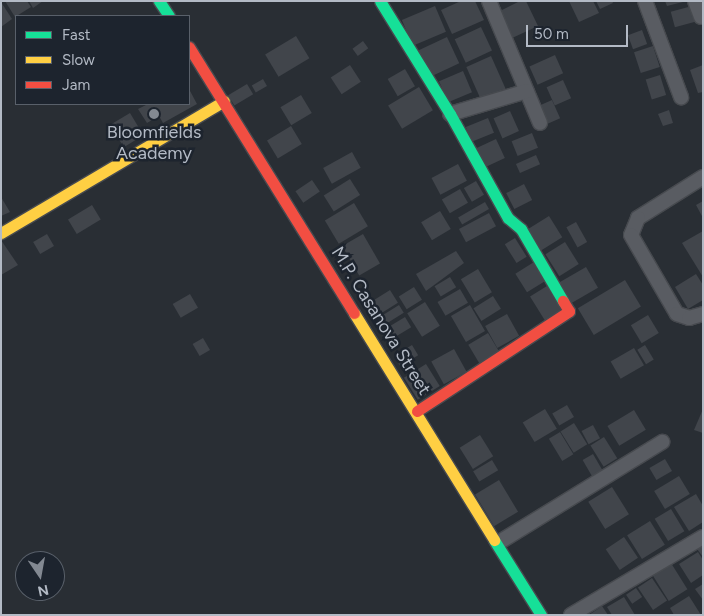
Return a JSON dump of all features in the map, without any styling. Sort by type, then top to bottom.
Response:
[{"type":"street","points":[[159,1],[167,15]]},
{"type":"street","points":[[380,1],[450,114],[508,218],[521,229],[569,311],[417,410]]},
{"type":"street","points":[[489,1],[540,122]]},
{"type":"street","points":[[645,1],[681,96]]},
{"type":"street","points":[[695,1],[701,17]]},
{"type":"street","name":"M.P. Casanova Street","points":[[190,49],[417,410],[542,615]]},
{"type":"street","points":[[450,114],[527,91]]},
{"type":"street","points":[[1,232],[224,101]]},
{"type":"street","points":[[703,177],[638,218],[631,234],[677,314],[689,318],[703,314]]},
{"type":"street","points":[[498,543],[662,442]]},
{"type":"street","points":[[571,615],[703,537]]},
{"type":"building","points":[[5,1],[27,1],[31,7],[15,15],[15,17]]},
{"type":"building","points":[[29,1],[43,1],[33,8]]},
{"type":"building","points":[[461,1],[475,1],[484,20],[452,34],[441,10]]},
{"type":"building","points":[[520,1],[526,1],[538,26],[510,39],[498,12]]},
{"type":"building","points":[[569,1],[593,1],[599,13],[579,22]]},
{"type":"building","points":[[596,1],[612,1],[613,3],[600,9]]},
{"type":"building","points":[[665,1],[683,1],[683,2],[667,6]]},
{"type":"building","points":[[1,2],[12,19],[1,27]]},
{"type":"building","points":[[435,6],[446,32],[413,46],[402,20]]},
{"type":"building","points":[[692,6],[696,21],[675,27],[671,12]]},
{"type":"building","points":[[481,27],[492,51],[466,63],[455,39]]},
{"type":"building","points":[[642,30],[647,44],[633,49],[628,35]]},
{"type":"building","points":[[296,36],[309,58],[279,77],[265,55]]},
{"type":"building","points":[[447,37],[459,63],[429,77],[417,51]]},
{"type":"building","points":[[363,41],[368,48],[358,56],[352,49]]},
{"type":"building","points":[[653,46],[660,67],[641,73],[634,52]]},
{"type":"building","points":[[555,55],[563,73],[538,85],[529,66]]},
{"type":"building","points":[[491,56],[506,90],[481,101],[466,67]]},
{"type":"building","points":[[350,65],[361,82],[342,94],[331,78]]},
{"type":"building","points":[[703,65],[703,92],[698,93],[690,70]]},
{"type":"building","points":[[405,69],[415,86],[398,96],[388,79]]},
{"type":"building","points":[[463,71],[472,92],[448,102],[439,81]]},
{"type":"building","points":[[660,75],[666,95],[652,99],[646,79]]},
{"type":"building","points":[[263,79],[267,86],[256,92],[252,86]]},
{"type":"building","points":[[563,80],[571,98],[555,106],[547,87]]},
{"type":"building","points":[[247,84],[253,94],[234,106],[228,95]]},
{"type":"building","points":[[419,87],[433,110],[402,129],[388,106]]},
{"type":"building","points":[[190,91],[197,104],[163,123],[159,116],[147,123],[138,109],[146,105],[190,105]]},
{"type":"building","points":[[301,95],[312,113],[291,125],[280,107]]},
{"type":"building","points":[[552,100],[560,118],[544,126],[536,107]]},
{"type":"building","points":[[669,110],[673,123],[663,126],[658,114]]},
{"type":"building","points":[[510,111],[519,131],[503,138],[494,118]]},
{"type":"building","points":[[130,113],[143,135],[124,147],[110,125]]},
{"type":"building","points":[[488,118],[494,133],[472,142],[466,127]]},
{"type":"building","points":[[291,126],[302,144],[278,158],[267,140]]},
{"type":"building","points":[[532,133],[538,148],[518,156],[512,141]]},
{"type":"building","points":[[496,139],[505,158],[481,169],[472,150]]},
{"type":"building","points":[[352,152],[361,168],[332,184],[323,168]]},
{"type":"building","points":[[536,155],[540,164],[520,173],[516,164]]},
{"type":"building","points":[[458,164],[467,181],[440,195],[432,178]]},
{"type":"building","points":[[350,179],[360,195],[334,212],[324,195]]},
{"type":"building","points":[[312,180],[320,192],[303,203],[295,191]]},
{"type":"building","points":[[476,181],[484,195],[472,202],[464,188]]},
{"type":"building","points":[[524,184],[532,200],[514,209],[506,193]]},
{"type":"building","points":[[460,189],[468,203],[450,213],[442,200]]},
{"type":"building","points":[[1,197],[10,212],[1,216]]},
{"type":"building","points":[[703,201],[703,218],[696,205]]},
{"type":"building","points":[[485,202],[489,209],[462,224],[458,218]]},
{"type":"building","points":[[354,203],[368,226],[339,244],[325,221]]},
{"type":"building","points":[[92,205],[101,220],[77,234],[68,219]]},
{"type":"building","points":[[440,211],[451,229],[432,240],[421,222]]},
{"type":"building","points":[[489,213],[496,226],[466,242],[459,229]]},
{"type":"building","points":[[549,216],[562,237],[540,251],[527,230]]},
{"type":"building","points":[[576,222],[587,242],[578,247],[566,227]]},
{"type":"building","points":[[703,231],[703,277],[682,243]]},
{"type":"building","points":[[47,234],[54,246],[40,254],[33,242]]},
{"type":"building","points":[[363,234],[380,263],[359,275],[342,246]]},
{"type":"building","points":[[515,238],[527,257],[516,263],[505,244]]},
{"type":"building","points":[[1,240],[18,265],[1,275]]},
{"type":"building","points":[[565,242],[579,264],[559,276],[545,254]]},
{"type":"building","points":[[456,251],[464,263],[426,291],[416,274]]},
{"type":"building","points":[[534,262],[546,281],[527,292],[515,274]]},
{"type":"building","points":[[586,267],[598,288],[571,303],[559,282]]},
{"type":"building","points":[[478,269],[492,292],[475,302],[461,279]]},
{"type":"building","points":[[696,274],[703,285],[703,300],[688,309],[675,287]]},
{"type":"building","points":[[450,277],[456,287],[441,297],[435,286]]},
{"type":"building","points":[[625,280],[641,307],[594,335],[578,308]]},
{"type":"building","points":[[547,286],[563,312],[546,323],[530,297]]},
{"type":"building","points":[[414,287],[422,300],[407,309],[399,297]]},
{"type":"building","points":[[460,289],[468,303],[445,316],[437,302]]},
{"type":"building","points":[[390,290],[398,303],[378,315],[370,302]]},
{"type":"building","points":[[190,294],[198,308],[181,318],[173,304]]},
{"type":"building","points":[[493,296],[501,309],[481,321],[473,308]]},
{"type":"building","points":[[425,302],[440,326],[422,337],[407,313]]},
{"type":"building","points":[[399,305],[404,313],[382,326],[377,319]]},
{"type":"building","points":[[470,305],[485,331],[466,342],[451,316]]},
{"type":"building","points":[[507,314],[519,336],[497,348],[485,326]]},
{"type":"building","points":[[648,315],[659,333],[642,343],[631,325]]},
{"type":"building","points":[[405,317],[411,327],[388,341],[382,331]]},
{"type":"building","points":[[488,333],[501,355],[482,367],[468,345]]},
{"type":"building","points":[[203,338],[210,350],[200,356],[193,344]]},
{"type":"building","points":[[412,345],[418,355],[400,366],[394,356]]},
{"type":"building","points":[[645,345],[654,360],[646,364],[637,350]]},
{"type":"building","points":[[634,348],[644,365],[621,379],[611,362]]},
{"type":"building","points":[[454,349],[467,372],[444,384],[431,362]]},
{"type":"building","points":[[426,364],[440,386],[418,400],[404,378]]},
{"type":"building","points":[[567,405],[574,417],[559,426],[552,414]]},
{"type":"building","points":[[545,409],[557,429],[535,442],[523,422]]},
{"type":"building","points":[[703,409],[703,433],[694,430]]},
{"type":"building","points":[[634,410],[646,430],[619,446],[607,426]]},
{"type":"building","points":[[574,423],[587,444],[574,453],[560,431]]},
{"type":"building","points":[[593,425],[600,438],[589,444],[582,431]]},
{"type":"building","points":[[560,432],[573,454],[562,461],[549,439]]},
{"type":"building","points":[[480,435],[493,456],[473,469],[460,448]]},
{"type":"building","points":[[604,437],[617,458],[604,467],[590,445]]},
{"type":"building","points":[[593,454],[603,471],[593,477],[583,460]]},
{"type":"building","points":[[665,459],[672,471],[656,480],[649,468]]},
{"type":"building","points":[[492,460],[498,470],[479,482],[473,471]]},
{"type":"building","points":[[679,476],[690,494],[665,509],[654,491]]},
{"type":"building","points":[[499,480],[518,512],[494,526],[475,494]]},
{"type":"building","points":[[612,487],[629,514],[605,529],[588,502]]},
{"type":"building","points":[[696,494],[703,506],[703,522],[689,531],[674,507]]},
{"type":"building","points":[[671,509],[684,531],[668,541],[655,519]]},
{"type":"building","points":[[650,521],[665,545],[642,559],[627,535]]},
{"type":"building","points":[[624,537],[638,558],[620,570],[606,549]]},
{"type":"building","points":[[703,545],[703,557],[697,549]]},
{"type":"building","points":[[698,552],[703,560],[703,575],[691,583],[679,564]]},
{"type":"building","points":[[671,563],[687,589],[669,601],[652,575]]},
{"type":"building","points":[[652,578],[667,600],[653,610],[638,588]]},
{"type":"building","points":[[703,584],[703,600],[695,589]]},
{"type":"building","points":[[636,588],[642,597],[632,604],[626,595]]},
{"type":"building","points":[[689,596],[701,615],[674,615],[670,608]]},
{"type":"building","points":[[624,597],[635,615],[612,615],[607,607]]},
{"type":"building","points":[[602,606],[608,615],[589,615]]},
{"type":"traffic: fast","points":[[159,1],[168,15]]},
{"type":"traffic: fast","points":[[380,1],[450,114],[508,218],[521,229],[563,301]]},
{"type":"traffic: fast","points":[[494,540],[541,615]]},
{"type":"traffic: slow","points":[[1,233],[224,101]]},
{"type":"traffic: slow","points":[[354,313],[494,540]]},
{"type":"traffic: jam","points":[[190,49],[354,313]]},
{"type":"traffic: jam","points":[[417,411],[569,311],[563,301]]},
{"type":"place","name":"Bloomfields Academy","points":[[154,114]]}]
